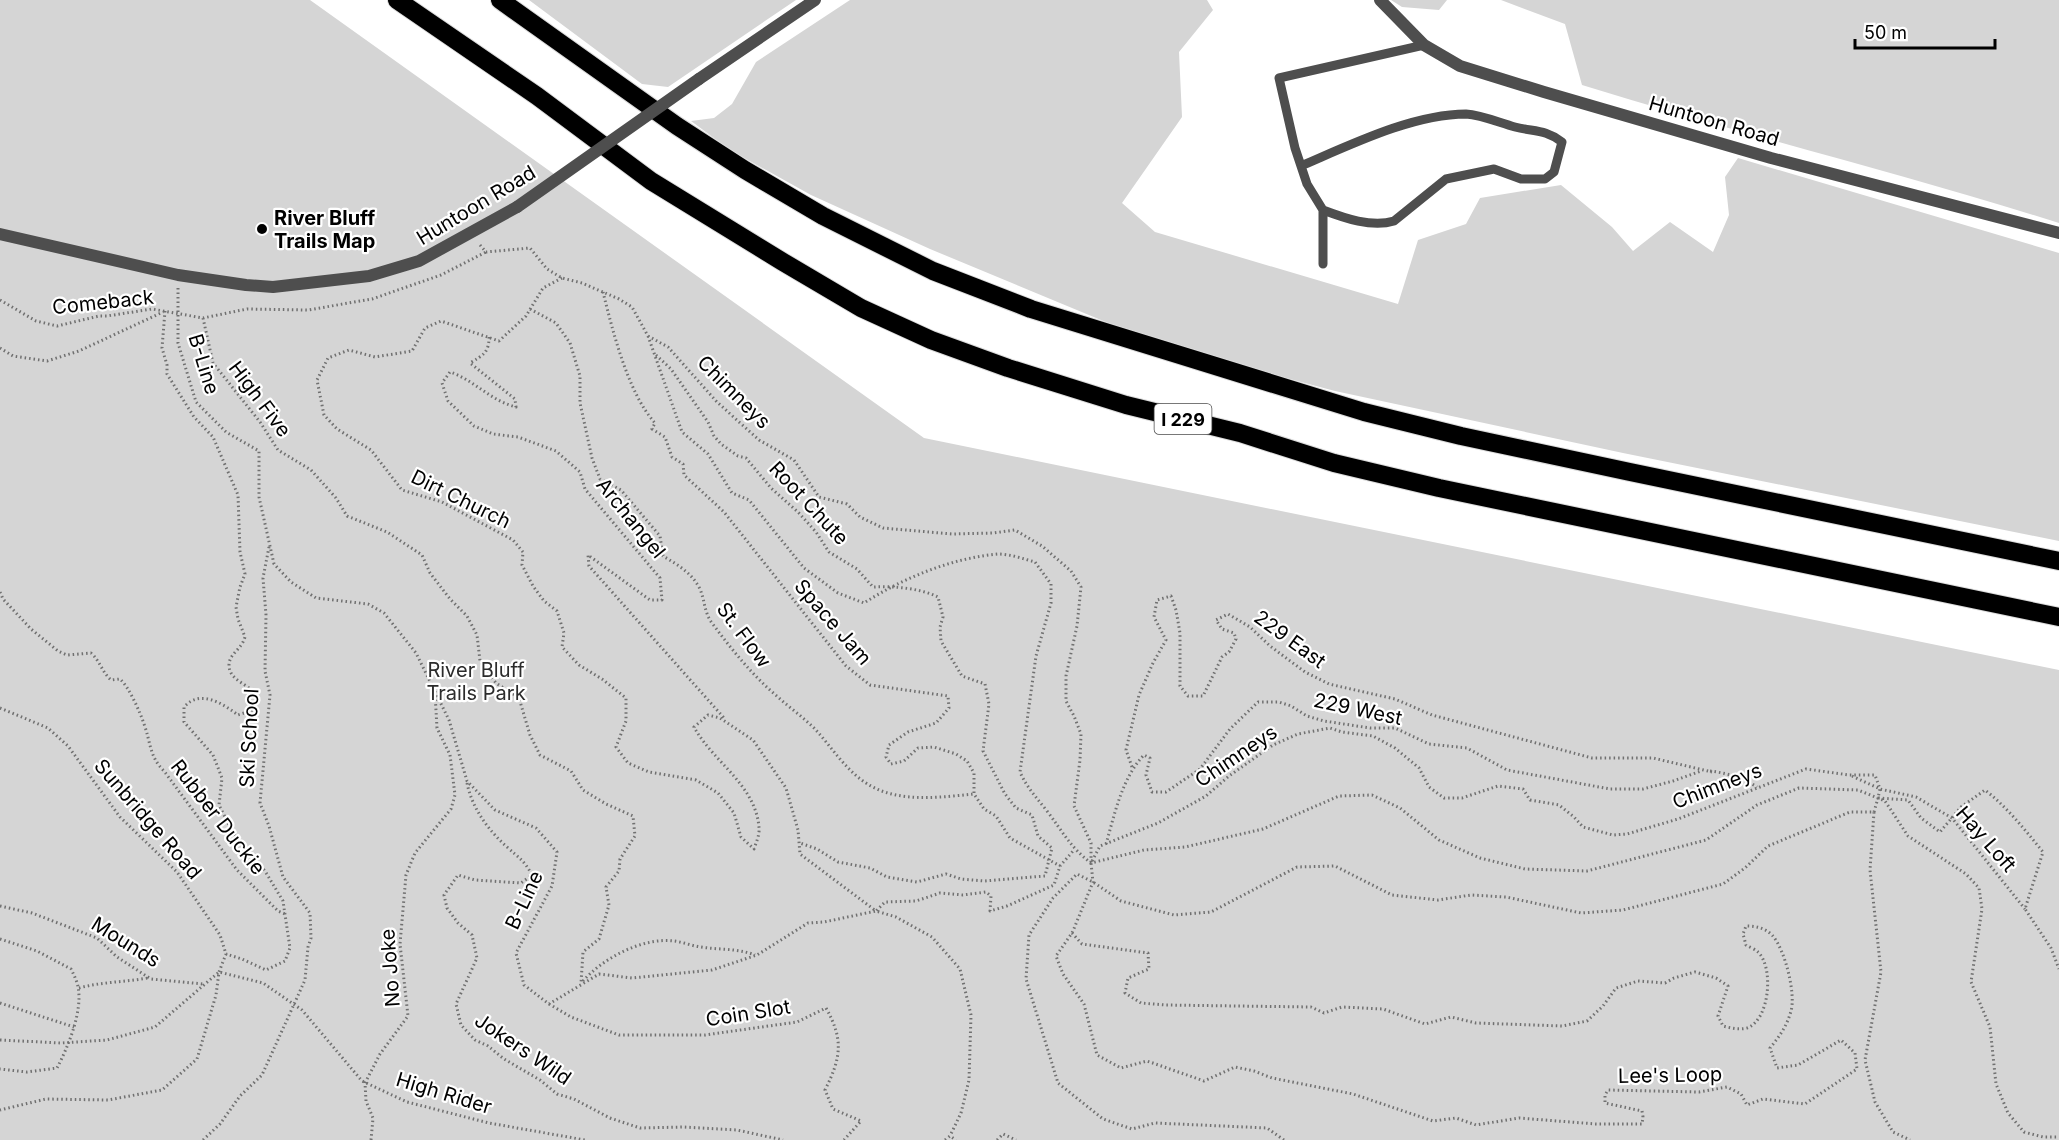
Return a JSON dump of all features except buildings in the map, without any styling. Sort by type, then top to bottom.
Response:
[{"type":"highway","name":"I 229","points":[[397,0],[537,96],[651,181],[783,262],[861,308],[932,340],[1008,369],[1126,405],[1240,434],[1334,463],[1451,490],[2059,617]]},
{"type":"highway","points":[[500,0],[677,126],[823,216],[933,271],[1031,309],[1364,412],[1653,477],[2059,561]]},
{"type":"street","name":"Huntoon Road","points":[[0,234],[178,275],[246,285],[273,287],[369,276],[419,261],[517,207],[815,0]]},
{"type":"street","name":"Huntoon Road","points":[[1380,0],[1424,45],[1460,66],[1771,158],[2059,233]]},
{"type":"lane","points":[[1323,264],[1323,210],[1307,184],[1295,148],[1279,78],[1424,45]]},
{"type":"lane","points":[[1301,166],[1345,147],[1435,116],[1469,114],[1551,134],[1562,142],[1554,172],[1545,179],[1521,179],[1494,169],[1446,179],[1394,221],[1385,224],[1346,219],[1323,210]]},
{"type":"path","points":[[470,234],[486,252],[530,248],[547,269],[562,278],[582,283],[632,307],[648,336],[682,432],[708,454],[732,493],[749,500],[804,568],[838,593],[864,603],[892,586],[957,562],[1000,554],[1035,562],[1051,584],[1051,603],[1036,656],[1020,772],[1027,788],[1047,811],[1074,850],[1091,863]]},
{"type":"path","points":[[178,275],[178,314]]},
{"type":"path","points":[[489,337],[499,341],[526,316],[543,288],[562,278]]},
{"type":"path","name":"Space Jam","points":[[603,292],[615,340],[643,410],[655,423],[652,429],[665,437],[672,457],[683,464],[684,475],[724,512],[846,666],[870,685],[948,696],[949,708],[936,723],[908,732],[889,746],[886,757],[891,764],[904,761],[918,748],[934,747],[956,754],[967,761],[974,773],[974,794]]},
{"type":"path","name":"Comeback","points":[[0,300],[36,321],[57,326],[99,316],[152,309],[178,314]]},
{"type":"path","name":"St. Flow","points":[[530,309],[556,323],[570,343],[580,376],[580,403],[592,458],[600,479],[621,490],[660,536],[663,556],[685,569],[700,590],[706,616],[755,675],[803,717],[831,746],[842,763],[871,787],[905,797],[918,798],[974,794]]},
{"type":"path","points":[[0,348],[13,356],[47,361],[79,351],[165,311],[162,348],[168,364],[167,374],[194,417],[213,437],[238,495],[239,541],[245,574],[236,607],[245,637],[241,648],[229,660],[228,667],[232,677],[254,692],[257,703],[253,710],[238,715],[213,700],[197,698],[189,701],[184,707],[184,722],[213,755],[222,778],[218,798],[224,815],[244,847],[265,871],[283,901],[290,948],[285,961],[266,970],[226,954],[219,972],[216,995],[197,1059],[162,1090],[108,1100],[46,1099],[0,1110]]},
{"type":"path","name":"B-Line","points":[[178,314],[178,344],[196,402],[226,432],[259,451],[259,497],[274,564],[302,591],[316,598],[368,604],[384,613],[416,653],[435,691],[449,720],[467,781],[495,810],[536,828],[557,852],[552,886],[516,953],[524,985],[549,1004]]},
{"type":"path","name":"High Five","points":[[203,318],[213,363],[278,450],[311,470],[336,498],[347,516],[387,532],[422,555],[430,573],[467,616],[477,635],[480,661],[496,683],[519,698],[530,735],[540,755],[571,771],[582,790],[633,816],[635,836],[620,859],[619,871],[606,887],[609,905],[599,939],[583,952],[580,984]]},
{"type":"path","name":"Dirt Church","points":[[489,337],[441,321],[424,328],[412,351],[375,357],[349,350],[328,358],[316,380],[324,415],[337,429],[371,450],[402,490],[442,502],[513,540],[523,552],[522,565],[533,586],[544,601],[557,611],[564,633],[562,646],[579,665],[626,698],[627,721],[616,747],[628,762],[649,772],[696,780],[718,793],[734,813],[741,837],[754,849],[760,829],[752,797],[703,742],[694,727],[708,715],[720,718],[753,740],[786,788],[798,830],[800,854],[876,911]]},
{"type":"path","name":"Chimneys","points":[[648,336],[668,347],[717,402],[759,440],[794,460],[819,497],[847,504],[860,517],[883,528],[952,534],[1015,530],[1042,546],[1071,570],[1081,587],[1077,626],[1066,676],[1066,701],[1081,734],[1074,806],[1091,843],[1091,863]]},
{"type":"path","name":"Archangel","points":[[489,337],[489,347],[484,354],[470,363],[515,399],[516,407],[495,399],[464,377],[450,372],[442,382],[448,401],[474,426],[493,434],[518,437],[556,451],[580,472],[585,489],[660,578],[662,600],[650,600],[588,555],[590,566],[728,723]]},
{"type":"path","name":"Root Chute","points":[[654,354],[671,369],[721,444],[738,456],[746,458],[771,488],[816,532],[829,552],[857,569],[873,587],[892,586],[938,597],[943,617],[940,627],[941,641],[962,676],[985,684],[989,704],[983,751],[1005,794],[1016,808],[1032,815],[1038,836],[1052,848],[1049,861]]},
{"type":"path","name":"Ski School","points":[[203,1140],[220,1124],[240,1096],[262,1075],[304,980],[311,938],[310,913],[283,877],[260,803],[270,695],[265,671],[266,615],[263,578],[270,546]]},
{"type":"path","name":"Rubber Duckie","points":[[0,592],[3,599],[47,644],[67,655],[91,653],[97,658],[111,680],[120,679],[129,687],[144,723],[154,762],[164,771],[237,870],[278,911],[285,915]]},
{"type":"path","name":"229 East","points":[[1132,767],[1126,750],[1140,696],[1153,663],[1166,640],[1154,617],[1157,600],[1170,596],[1176,610],[1180,633],[1180,686],[1188,696],[1203,696],[1222,657],[1229,652],[1236,639],[1234,633],[1222,629],[1215,620],[1228,614],[1250,627],[1270,646],[1305,672],[1329,684],[1395,699],[1432,715],[1592,758],[1653,758],[1712,771]]},
{"type":"path","name":"No Joke","points":[[365,1083],[380,1054],[408,1016],[400,944],[406,875],[415,853],[451,809],[455,795],[450,755],[437,728],[435,691]]},
{"type":"path","name":"229 West","points":[[1132,767],[1144,754],[1150,758],[1146,775],[1152,792],[1166,792],[1200,769],[1230,729],[1258,702],[1279,702],[1292,706],[1306,716],[1324,721],[1370,728],[1395,728],[1429,744],[1467,748],[1507,770],[1610,789],[1643,789],[1699,771],[1724,772],[1749,781],[1757,787]]},
{"type":"path","name":"Sunbridge Road","points":[[0,708],[48,728],[68,747],[120,817],[177,872],[220,935],[226,954]]},
{"type":"path","name":"Chimneys","points":[[1106,844],[1158,824],[1206,795],[1273,745],[1298,734],[1330,728],[1349,734],[1373,736],[1395,748],[1419,768],[1429,787],[1444,798],[1462,798],[1498,786],[1523,789],[1530,800],[1559,805],[1582,827],[1613,835],[1627,834],[1678,819],[1806,769],[1849,775],[1875,775],[1880,789]]},
{"type":"path","points":[[1091,863],[1100,846],[1106,844],[1132,767]]},
{"type":"path","name":"Hay Loft","points":[[1849,775],[1880,789],[1916,797],[1952,818],[2025,909]]},
{"type":"path","name":"Jokers Wild","points":[[467,781],[470,799],[491,830],[507,847],[525,860],[532,875],[521,883],[475,880],[458,875],[444,895],[447,908],[458,923],[472,935],[477,958],[456,1004],[461,1025],[475,1040],[540,1080],[557,1094],[574,1099],[610,1118],[640,1128],[684,1127],[737,1130],[783,1140]]},
{"type":"path","points":[[1091,863],[1144,849],[1185,847],[1263,829],[1339,796],[1372,795],[1400,808],[1439,840],[1480,858],[1525,869],[1587,871],[1706,840],[1757,805],[1799,788],[1858,790],[1885,801],[1908,836],[1966,874],[1979,888],[1982,909],[1971,982],[1990,1027],[1996,1084],[2008,1113],[2024,1132],[2043,1137],[2059,1137]]},
{"type":"path","points":[[1880,789],[1874,812],[1870,870],[1881,972],[1865,1058],[1875,1102],[1893,1132],[1910,1140]]},
{"type":"path","points":[[1878,798],[1908,800],[1921,818],[1941,832],[1961,807],[1985,790],[2000,802],[2018,820],[2043,852],[2025,909],[2050,948],[2059,969]]},
{"type":"path","points":[[974,794],[984,809],[996,816],[1010,838],[1060,866]]},
{"type":"path","points":[[1284,1140],[1267,1128],[1155,1124],[1132,1129],[1103,1119],[1058,1083],[1026,979],[1029,935],[1053,898],[1077,874],[1121,901],[1174,915],[1211,912],[1297,867],[1335,866],[1392,895],[1438,900],[1471,895],[1506,897],[1581,913],[1623,910],[1723,885],[1768,846],[1850,812],[1874,812]]},
{"type":"path","points":[[799,843],[817,849],[838,862],[870,868],[887,877],[917,882],[945,874],[961,879],[984,881],[1045,876],[1049,861]]},
{"type":"path","points":[[876,911],[885,902],[916,901],[940,893],[963,895],[986,892],[991,896],[990,911],[1007,906],[1054,885],[1060,866],[1074,850]]},
{"type":"path","name":"Lee's Loop","points":[[1091,863],[1093,882],[1072,933],[1056,956],[1063,974],[1084,1004],[1097,1055],[1121,1068],[1147,1061],[1204,1081],[1235,1067],[1272,1078],[1353,1094],[1433,1121],[1456,1118],[1476,1125],[1520,1118],[1596,1124],[1642,1124],[1642,1112],[1605,1103],[1608,1090],[1699,1092],[1727,1087],[1741,1094],[1747,1105],[1763,1099],[1805,1104],[1857,1069],[1856,1062]]},
{"type":"path","name":"Mounds","points":[[0,906],[32,913],[97,938],[117,957],[148,977],[204,985]]},
{"type":"path","points":[[549,1004],[599,974],[632,978],[712,970],[757,955],[808,922],[824,922],[876,911],[896,917],[932,937],[960,969],[971,1015],[969,1080],[961,1113],[950,1136],[945,1140]]},
{"type":"path","points":[[1072,933],[1082,944],[1148,952],[1149,969],[1128,978],[1125,993],[1141,1003],[1311,1007],[1324,1012],[1342,1007],[1383,1009],[1425,1024],[1451,1017],[1476,1023],[1562,1026],[1587,1021],[1604,1006],[1616,988],[1638,981],[1665,983],[1695,972],[1716,978],[1728,986],[1718,1016],[1724,1026],[1736,1029],[1747,1028],[1758,1021],[1765,1005],[1766,966],[1759,952],[1746,945],[1743,934],[1746,926],[1756,926],[1772,935],[1786,963],[1791,984],[1792,1010],[1782,1032],[1770,1048],[1777,1068],[1798,1065],[1841,1040],[1855,1053],[1856,1062],[1865,1058]]},
{"type":"path","points":[[0,939],[37,951],[71,969],[79,988],[70,1042],[57,1068],[27,1072],[0,1069]]},
{"type":"path","points":[[580,984],[590,972],[603,963],[650,941],[673,940],[701,947],[730,949],[757,955]]},
{"type":"path","points":[[0,1040],[70,1042],[107,1040],[155,1027],[219,972]]},
{"type":"path","name":"High Rider","points":[[219,972],[263,983],[302,1010],[365,1083],[407,1102],[489,1123],[585,1140]]},
{"type":"path","points":[[79,988],[96,983],[123,982],[148,977]]},
{"type":"path","points":[[0,1003],[74,1027]]},
{"type":"path","name":"Coin Slot","points":[[549,1004],[571,1017],[620,1035],[705,1035],[797,1022],[826,1008],[835,1023],[840,1052],[825,1090],[833,1109],[861,1121],[844,1140]]},
{"type":"path","points":[[365,1083],[366,1101],[373,1118],[371,1140]]},
{"type":"path","points":[[997,1140],[1003,1134],[1016,1140]]},
{"type":"path","points":[[950,1136],[956,1140]]},
{"type":"green space","name":"River Bluff Trails Park","points":[[0,0],[310,0],[924,438],[2059,670],[2059,1140],[0,1140]]},
{"type":"green space","points":[[529,0],[796,0],[668,87],[642,84]]},
{"type":"green space","points":[[850,0],[1207,0],[1213,10],[1179,52],[1182,117],[1122,203],[1155,232],[1398,304],[1418,240],[1466,224],[1480,198],[1561,185],[1612,227],[1633,251],[1670,222],[1713,252],[1729,215],[1725,177],[1738,158],[2059,253],[2059,541],[1623,453],[1335,391],[1230,363],[1113,325],[930,249],[811,195],[730,150],[691,121],[714,118],[732,104],[756,62]]},
{"type":"green space","points":[[1391,0],[1447,0],[1439,10],[1402,7]]},
{"type":"green space","points":[[1501,0],[2059,0],[2059,223],[1582,85],[1565,24]]},
{"type":"place","name":"River Bluff Trails Map","points":[[262,229]]}]
